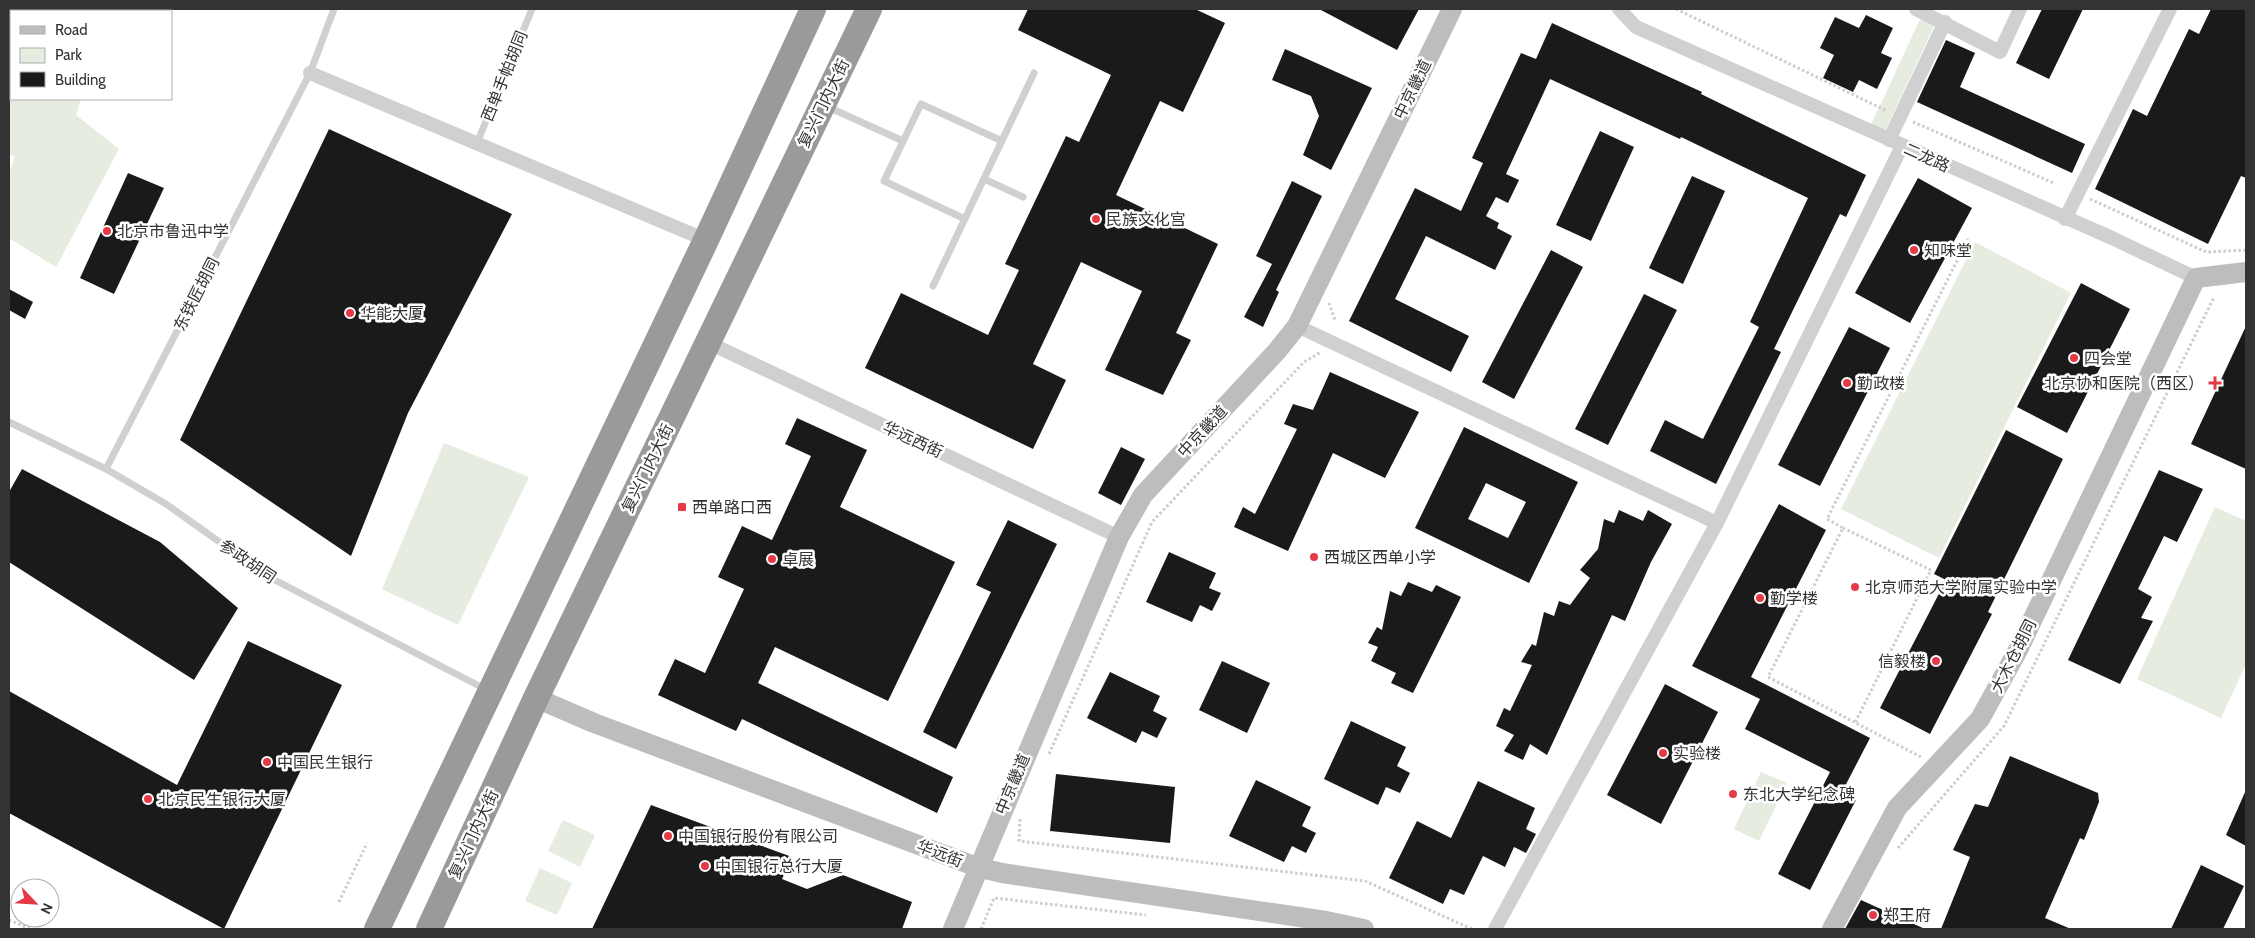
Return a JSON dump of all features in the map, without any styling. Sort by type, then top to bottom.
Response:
[{"type":"highway","points":[[377,929],[706,240],[813,9]]},
{"type":"highway","name":"复兴门内大街","points":[[429,929],[536,698],[869,9]]},
{"type":"street","name":"中京畿道","points":[[953,929],[977,867],[1119,537],[1143,495],[1277,351],[1297,326],[1452,9]]},
{"type":"street","name":"二龙路","points":[[1618,9],[1636,27],[2065,219],[2112,238],[2196,278]]},
{"type":"street","points":[[1916,9],[1945,22],[2000,52],[2020,9]]},
{"type":"street","points":[[2065,219],[2170,9]]},
{"type":"street","points":[[1889,140],[1945,22]]},
{"type":"street","points":[[310,73],[706,240]]},
{"type":"street","points":[[1495,929],[1717,523],[1902,146]]},
{"type":"street","points":[[2196,278],[2246,272]]},
{"type":"street","name":"大木仓胡同","points":[[1832,929],[1897,808],[1980,719],[2017,652],[2196,278]]},
{"type":"street","points":[[1297,326],[1717,523]]},
{"type":"street","name":"华远西街","points":[[707,342],[1119,537]]},
{"type":"street","name":"华远街","points":[[536,698],[594,723],[977,867],[1364,929]]},
{"type":"lane","name":"东铁匠胡同","points":[[106,469],[310,73],[334,9]]},
{"type":"lane","name":"西单手帕胡同","points":[[477,143],[532,9]]},
{"type":"lane","points":[[933,286],[1034,73]]},
{"type":"lane","points":[[822,104],[903,141]]},
{"type":"lane","points":[[965,219],[884,181],[921,104],[1002,141]]},
{"type":"lane","points":[[984,180],[1024,197]]},
{"type":"lane","name":"参政胡同","points":[[9,422],[106,469],[166,504],[269,577],[491,692]]},
{"type":"path","points":[[1676,9],[1900,117],[2054,183]]},
{"type":"path","points":[[2087,197],[2206,252],[2246,250]]},
{"type":"path","points":[[1855,723],[1931,570],[1827,519],[1968,239]]},
{"type":"path","points":[[1329,304],[1335,320]]},
{"type":"path","points":[[1048,756],[1152,522],[1304,362],[1321,352],[1330,357]]},
{"type":"path","points":[[1844,528],[1768,677],[1930,762]]},
{"type":"path","points":[[1020,818],[1019,841],[1365,881],[1472,929]]},
{"type":"path","points":[[338,902],[367,843]]},
{"type":"path","points":[[981,929],[994,898],[1148,915]]},
{"type":"path","points":[[9,920],[30,929]]},
{"type":"green space","points":[[1921,17],[1935,24],[1885,131],[1871,125]]},
{"type":"green space","points":[[9,61],[10,100],[81,100],[76,115],[119,149],[56,267],[9,238],[9,173],[15,157],[9,154]]},
{"type":"green space","points":[[1975,242],[2071,293],[1939,558],[1841,509]]},
{"type":"green space","points":[[444,443],[529,477],[458,625],[382,589]]},
{"type":"green space","points":[[2215,507],[2246,521],[2246,664],[2221,718],[2137,679]]},
{"type":"green space","points":[[1761,772],[1787,783],[1759,841],[1734,829]]},
{"type":"green space","points":[[563,820],[595,835],[580,867],[548,851]]},
{"type":"green space","points":[[540,868],[572,883],[557,915],[525,901]]},
{"type":"building","name":"民族文化宫","points":[[1028,9],[1195,9],[1225,23],[1183,112],[1160,101],[1116,195],[1218,244],[1176,333],[1191,340],[1163,395],[1105,370],[1142,291],[1081,262],[1033,364],[1066,380],[1033,449],[865,368],[901,293],[988,335],[1019,270],[1005,264],[1066,136],[1079,142],[1111,75],[1018,30]]},
{"type":"building","points":[[1319,9],[1419,9],[1397,50]]},
{"type":"building","points":[[2042,9],[2083,9],[2049,79],[2016,63]]},
{"type":"building","points":[[2211,9],[2246,9],[2246,178],[2241,176],[2208,244],[2095,189],[2133,109],[2147,116],[2189,29],[2199,34]]},
{"type":"building","points":[[1866,15],[1893,28],[1881,53],[1892,58],[1877,89],[1859,80],[1853,92],[1823,78],[1834,55],[1820,48],[1835,17],[1859,28]]},
{"type":"building","points":[[1552,23],[1702,92],[1701,94],[1866,175],[1846,217],[1840,214],[1774,349],[1781,352],[1716,484],[1650,451],[1665,420],[1703,439],[1759,327],[1750,322],[1808,198],[1681,137],[1680,139],[1550,79],[1506,174],[1519,180],[1508,203],[1496,197],[1486,216],[1499,223],[1497,228],[1512,236],[1495,270],[1426,236],[1395,299],[1469,336],[1451,372],[1349,321],[1415,188],[1461,211],[1483,163],[1472,158],[1521,53],[1536,59]]},
{"type":"building","points":[[1946,40],[1975,53],[1960,87],[2085,144],[2072,173],[1917,102]]},
{"type":"building","points":[[1285,49],[1372,88],[1331,170],[1303,155],[1319,116],[1311,96],[1272,80]]},
{"type":"building","name":"华能大厦","points":[[329,129],[512,214],[408,413],[351,556],[180,440]]},
{"type":"building","points":[[1600,131],[1634,147],[1591,241],[1556,225]]},
{"type":"building","points":[[128,173],[164,188],[114,294],[80,278]]},
{"type":"building","points":[[1692,176],[1725,191],[1683,284],[1649,268]]},
{"type":"building","name":"知味堂","points":[[1918,178],[1972,208],[1910,323],[1855,293]]},
{"type":"building","points":[[1292,181],[1322,196],[1276,290],[1279,292],[1263,327],[1244,317],[1272,264],[1256,256]]},
{"type":"building","points":[[1551,250],[1583,267],[1514,399],[1482,382]]},
{"type":"building","name":"四会堂","points":[[2081,283],[2130,309],[2067,433],[2017,407]]},
{"type":"building","points":[[9,289],[33,302],[25,319],[9,310]]},
{"type":"building","points":[[1644,294],[1677,310],[1608,445],[1575,429]]},
{"type":"building","points":[[2246,326],[2246,469],[2191,444]]},
{"type":"building","name":"勤政楼","points":[[1849,327],[1890,348],[1820,486],[1778,465]]},
{"type":"building","points":[[1330,372],[1419,412],[1385,478],[1333,453],[1288,551],[1234,527],[1243,507],[1255,514],[1297,429],[1284,424],[1293,404],[1313,410]]},
{"type":"building","points":[[797,418],[867,450],[840,507],[955,562],[888,701],[775,647],[758,683],[953,777],[937,813],[742,719],[736,731],[658,695],[675,659],[705,673],[744,589],[718,577],[742,526],[772,540],[811,456],[785,444]]},
{"type":"building","points":[[1464,427],[1578,482],[1529,583],[1415,528]],"holes":[[[1486,483],[1526,502],[1508,538],[1468,519]]]},
{"type":"building","points":[[2006,430],[2063,459],[1988,612],[1992,614],[1930,734],[1880,708],[1946,580],[1934,574]]},
{"type":"building","points":[[1121,447],[1145,459],[1121,505],[1098,493]]},
{"type":"building","points":[[22,469],[160,542],[238,608],[194,680],[9,562],[9,492]]},
{"type":"building","points":[[2159,470],[2203,489],[2177,542],[2164,536],[2138,589],[2152,597],[2141,618],[2153,621],[2120,684],[2068,660]]},
{"type":"building","points":[[1779,504],[1826,530],[1751,677],[1870,738],[1842,792],[1856,800],[1810,890],[1778,874],[1830,772],[1745,729],[1760,699],[1692,666]]},
{"type":"building","points":[[1619,510],[1643,521],[1648,510],[1672,524],[1651,562],[1625,621],[1612,615],[1547,755],[1530,744],[1523,760],[1504,751],[1514,735],[1496,726],[1504,708],[1510,711],[1532,665],[1521,662],[1532,644],[1536,646],[1544,612],[1554,616],[1559,601],[1570,605],[1590,578],[1580,570],[1598,549],[1604,519],[1614,523]]},
{"type":"building","points":[[1008,520],[1057,544],[956,749],[923,732],[991,592],[976,585]]},
{"type":"building","points":[[1169,552],[1216,573],[1209,588],[1221,593],[1212,611],[1200,605],[1192,622],[1146,602]]},
{"type":"building","points":[[1408,582],[1432,592],[1436,585],[1461,597],[1413,693],[1391,683],[1396,673],[1371,661],[1378,647],[1368,643],[1377,627],[1382,630],[1390,591],[1401,596]]},
{"type":"building","name":"北京民生银行大厦","points":[[248,641],[342,685],[224,929],[9,813],[9,691],[177,785]]},
{"type":"building","points":[[1222,661],[1270,683],[1247,733],[1199,710]]},
{"type":"building","points":[[1110,672],[1160,696],[1153,711],[1167,718],[1157,738],[1142,731],[1136,743],[1087,718]]},
{"type":"building","name":"实验楼","points":[[1665,684],[1718,712],[1661,824],[1607,795]]},
{"type":"building","points":[[1351,721],[1406,747],[1397,766],[1410,773],[1400,793],[1386,787],[1378,805],[1324,779]]},
{"type":"building","points":[[2010,756],[2098,793],[2099,802],[2084,840],[2080,838],[2045,918],[2071,929],[1941,929],[1970,857],[1953,850],[1975,804],[1988,807]]},
{"type":"building","points":[[1056,774],[1175,787],[1170,843],[1050,831]]},
{"type":"building","points":[[1256,780],[1311,807],[1302,826],[1316,833],[1306,853],[1292,846],[1284,862],[1229,836]]},
{"type":"building","points":[[1478,781],[1535,808],[1526,829],[1536,834],[1526,853],[1514,847],[1505,867],[1483,856],[1464,895],[1450,889],[1443,904],[1389,878],[1417,821],[1451,838]]},
{"type":"building","points":[[2246,790],[2246,846],[2226,835]]},
{"type":"building","name":"中国银行总行大厦","points":[[651,805],[792,857],[782,879],[807,889],[843,875],[912,902],[902,929],[592,929]]},
{"type":"building","points":[[2201,865],[2244,886],[2223,929],[2171,929]]},
{"type":"building","name":"郑王府","points":[[1861,900],[1925,929],[1845,929]]},
{"type":"place","name":"民族文化宫","points":[[1096,219]]},
{"type":"place","name":"北京市鲁迅中学","points":[[107,231]]},
{"type":"place","name":"知味堂","points":[[1914,250]]},
{"type":"place","name":"华能大厦","points":[[350,313]]},
{"type":"place","name":"四会堂","points":[[2074,358]]},
{"type":"place","name":"勤政楼","points":[[1847,383]]},
{"type":"place","name":"北京协和医院（西区）","points":[[2215,383]]},
{"type":"place","name":"西单路口西","points":[[682,507]]},
{"type":"place","name":"西城区西单小学","points":[[1314,557]]},
{"type":"place","name":"卓展","points":[[772,559]]},
{"type":"place","name":"北京师范大学附属实验中学","points":[[1855,587]]},
{"type":"place","name":"勤学楼","points":[[1760,598]]},
{"type":"place","name":"信毅楼","points":[[1936,661]]},
{"type":"place","name":"实验楼","points":[[1663,753]]},
{"type":"place","name":"中国民生银行","points":[[267,762]]},
{"type":"place","name":"东北大学纪念碑","points":[[1733,794]]},
{"type":"place","name":"北京民生银行大厦","points":[[148,799]]},
{"type":"place","name":"中国银行股份有限公司","points":[[668,836]]},
{"type":"place","name":"中国银行总行大厦","points":[[705,866]]},
{"type":"place","name":"郑王府","points":[[1873,915]]}]
